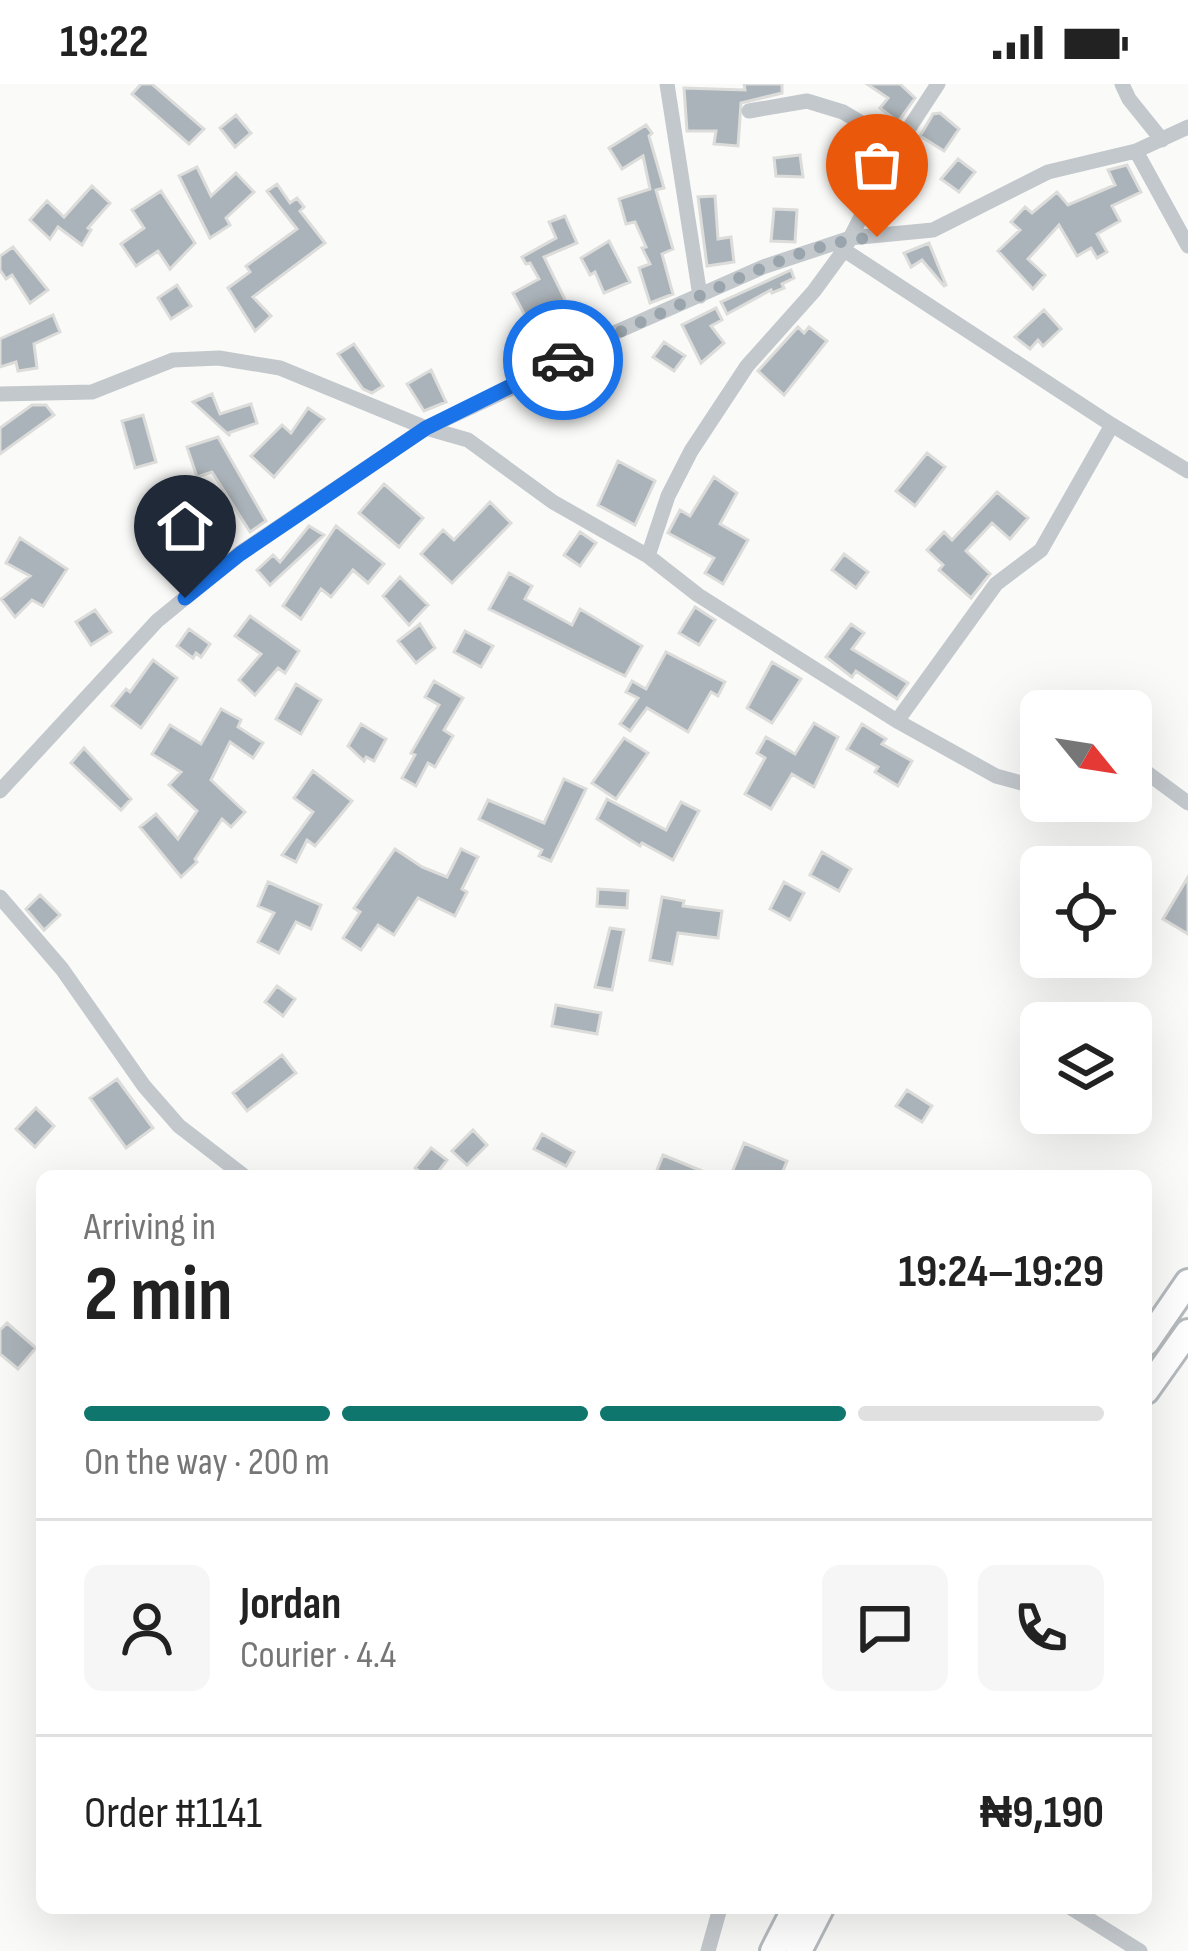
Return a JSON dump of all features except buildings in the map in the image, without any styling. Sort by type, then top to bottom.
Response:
[{"type":"main road","points":[[1152,1334],[1188,1282]]},
{"type":"main road","points":[[1152,1382],[1188,1331]]},
{"type":"main road","points":[[773,1951],[791,1914]]},
{"type":"main road","points":[[800,1951],[818,1914]]},
{"type":"street","points":[[667,84],[700,296]]},
{"type":"street","points":[[648,556],[668,496],[692,451],[747,366],[814,291],[847,244],[898,145],[938,84]]},
{"type":"street","points":[[1122,84],[1162,140]]},
{"type":"street","points":[[749,111],[807,101],[843,112],[898,145]]},
{"type":"street","points":[[0,790],[157,621],[240,554],[426,428],[614,333],[764,267],[847,244],[933,230],[1048,172],[1136,151],[1188,127]]},
{"type":"street","points":[[1136,151],[1188,245]]},
{"type":"street","points":[[847,244],[1112,425],[1188,471]]},
{"type":"street","points":[[0,394],[92,392],[173,360],[219,358],[280,368],[426,428],[468,440],[554,502],[648,556],[698,595],[897,721],[996,776],[1020,783]]},
{"type":"street","points":[[897,721],[996,584],[1041,550],[1112,425]]},
{"type":"street","points":[[1152,776],[1188,803]]},
{"type":"street","points":[[0,897],[62,969],[178,1126],[236,1170]]},
{"type":"street","points":[[708,1951],[718,1914]]},
{"type":"street","points":[[1080,1914],[1140,1951]]},
{"type":"way so far","points":[[563,360],[764,267],[850,238],[877,237]]},
{"type":"route","points":[[185,598],[240,554],[426,428],[563,360]]}]
